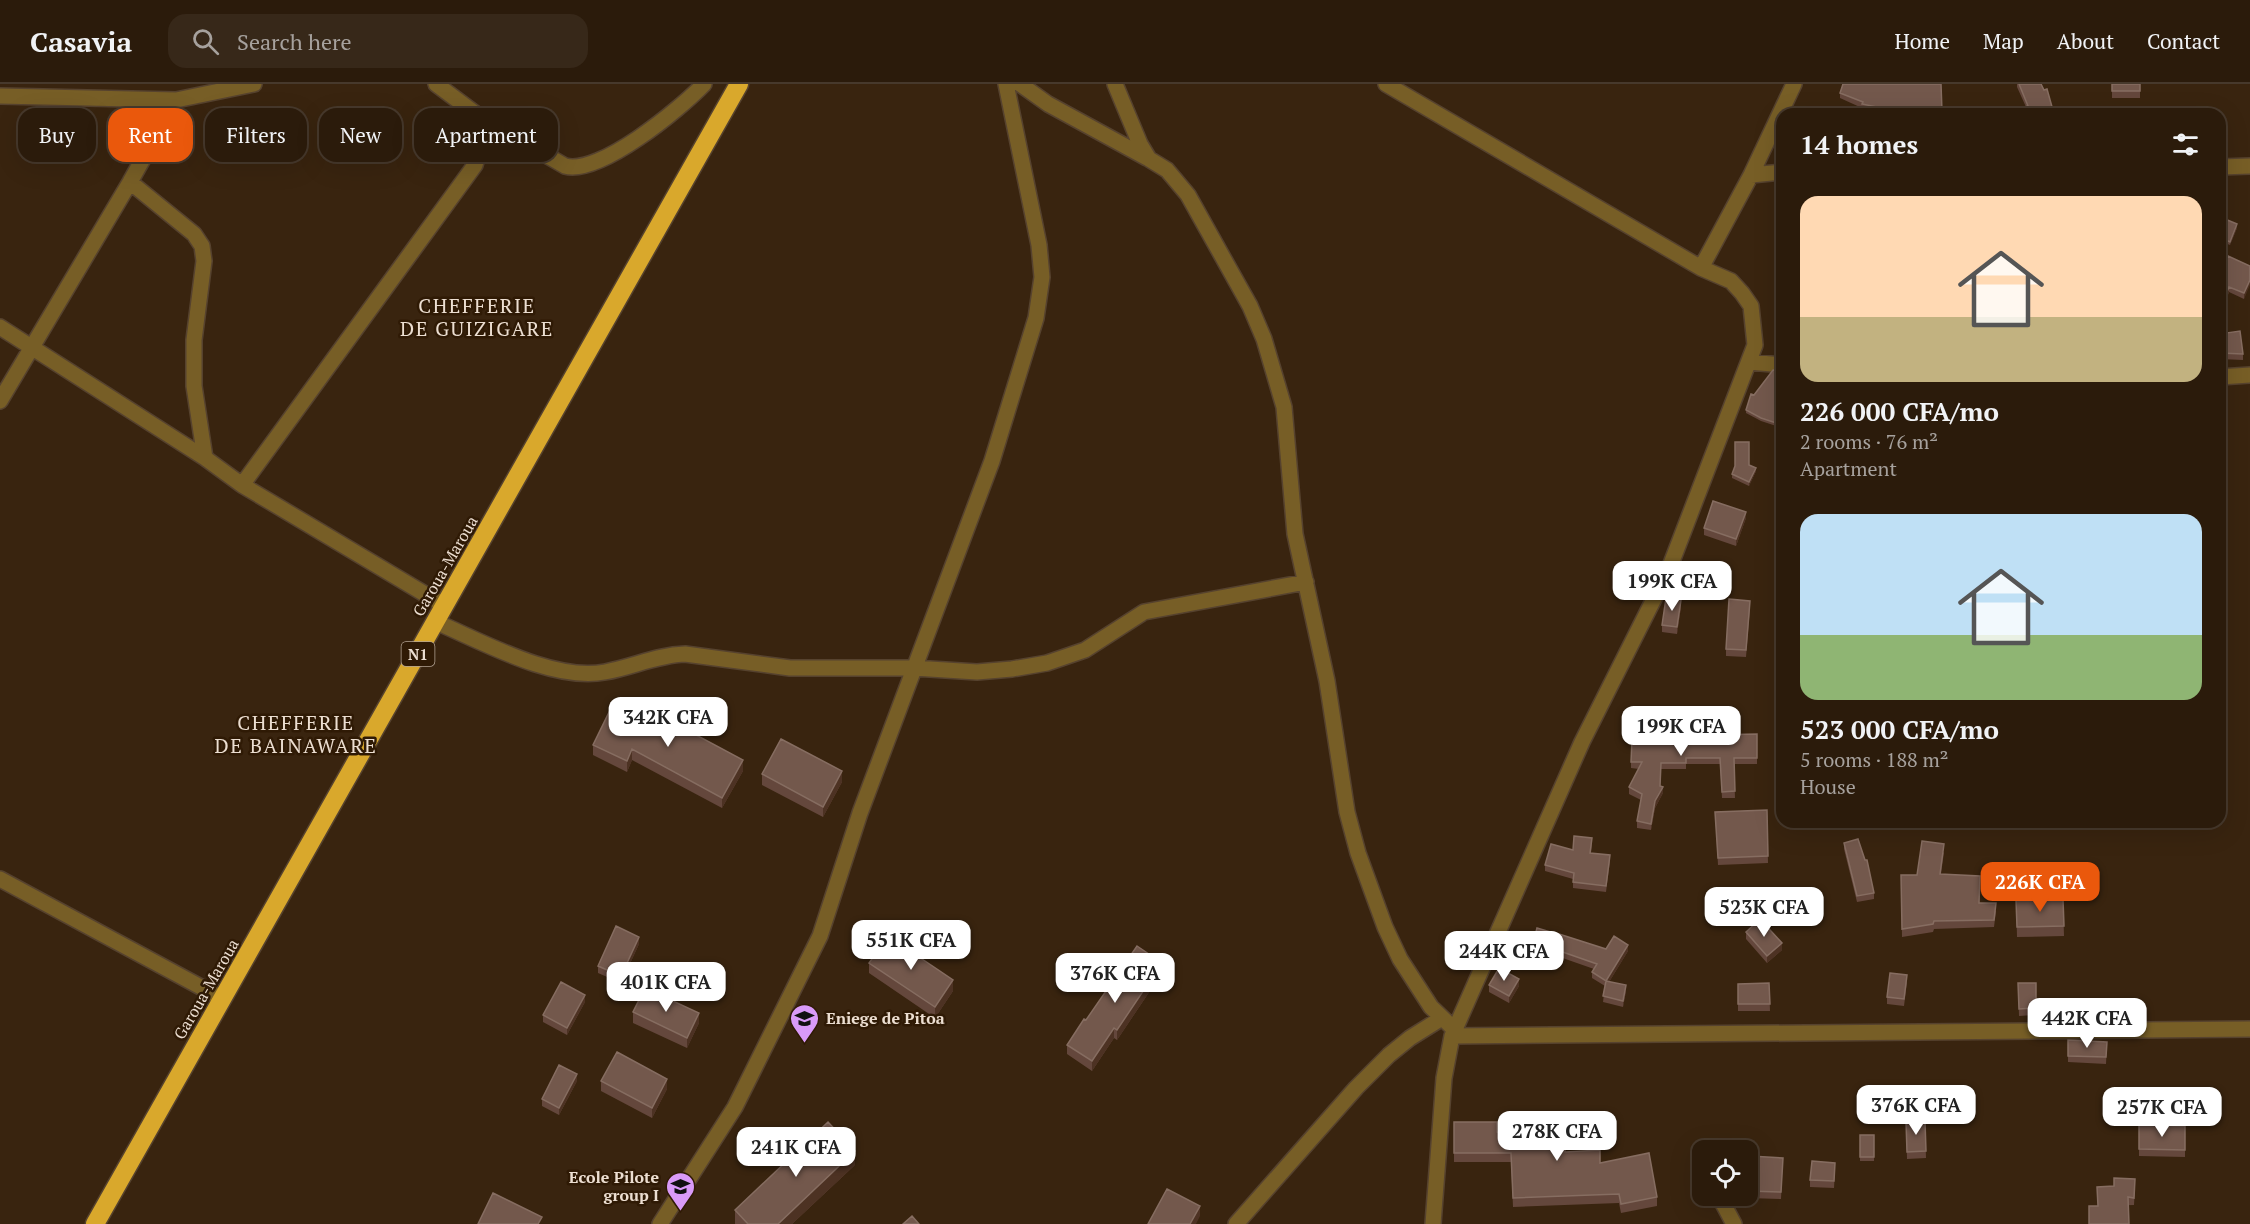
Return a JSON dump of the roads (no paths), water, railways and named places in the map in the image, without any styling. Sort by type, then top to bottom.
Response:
[{"type":"highway","name":"Garoua-Maroua","points":[[95,1224],[740,84]]},
{"type":"street","points":[[0,96],[176,100],[254,84]]},
{"type":"street","points":[[436,84],[468,108]]},
{"type":"street","points":[[558,162],[573,169],[632,144],[692,97],[704,84]]},
{"type":"street","points":[[660,1224],[735,1107],[820,936],[860,813],[992,461],[1036,318],[1042,277],[1039,245],[1006,84]]},
{"type":"street","points":[[1020,84],[1048,104],[1167,170],[1188,195],[1250,306],[1264,339],[1284,407],[1295,534],[1327,681],[1347,812],[1358,853],[1384,927],[1400,959],[1431,1007],[1454,1033]]},
{"type":"street","points":[[1115,84],[1127,117],[1149,159]]},
{"type":"street","points":[[1386,84],[1701,268],[1731,281],[1751,306],[1755,345],[1669,568],[1582,742],[1454,1033],[1443,1088],[1433,1224]]},
{"type":"street","points":[[1783,108],[1794,84]]},
{"type":"street","points":[[0,401],[176,100]]},
{"type":"street","points":[[1701,268],[1751,175],[1776,122]]},
{"type":"street","points":[[242,485],[475,162]]},
{"type":"street","points":[[2226,167],[2250,166]]},
{"type":"street","points":[[1751,175],[1776,173]]},
{"type":"street","points":[[130,182],[194,234],[202,246],[204,261],[194,340],[194,386],[205,458]]},
{"type":"street","points":[[0,327],[205,458],[242,485],[445,606]]},
{"type":"street","points":[[1749,362],[1776,364]]},
{"type":"street","points":[[2226,377],[2250,375]]},
{"type":"street","points":[[436,622],[525,661],[582,673],[604,672],[668,654],[685,654],[790,668],[914,668],[977,672],[1047,663],[1085,650],[1144,612],[1306,582]]},
{"type":"street","points":[[0,879],[223,999]]},
{"type":"street","points":[[1236,1224],[1356,1088],[1389,1055],[1410,1038],[1443,1018]]},
{"type":"street","points":[[1454,1033],[2250,1029]]},
{"type":"street","points":[[1724,1206],[1734,1224]]},
{"type":"place","name":"Eniege de Pitoa","points":[[805,1044]]},
{"type":"place","name":"Ecole Pilote group I","points":[[680,1212]]},
{"type":"district","name":"CHEFFERIE DE GUIZIGARE","points":[[477,316]]},
{"type":"district","name":"CHEFFERIE DE BAINAWARE","points":[[296,734]]}]
